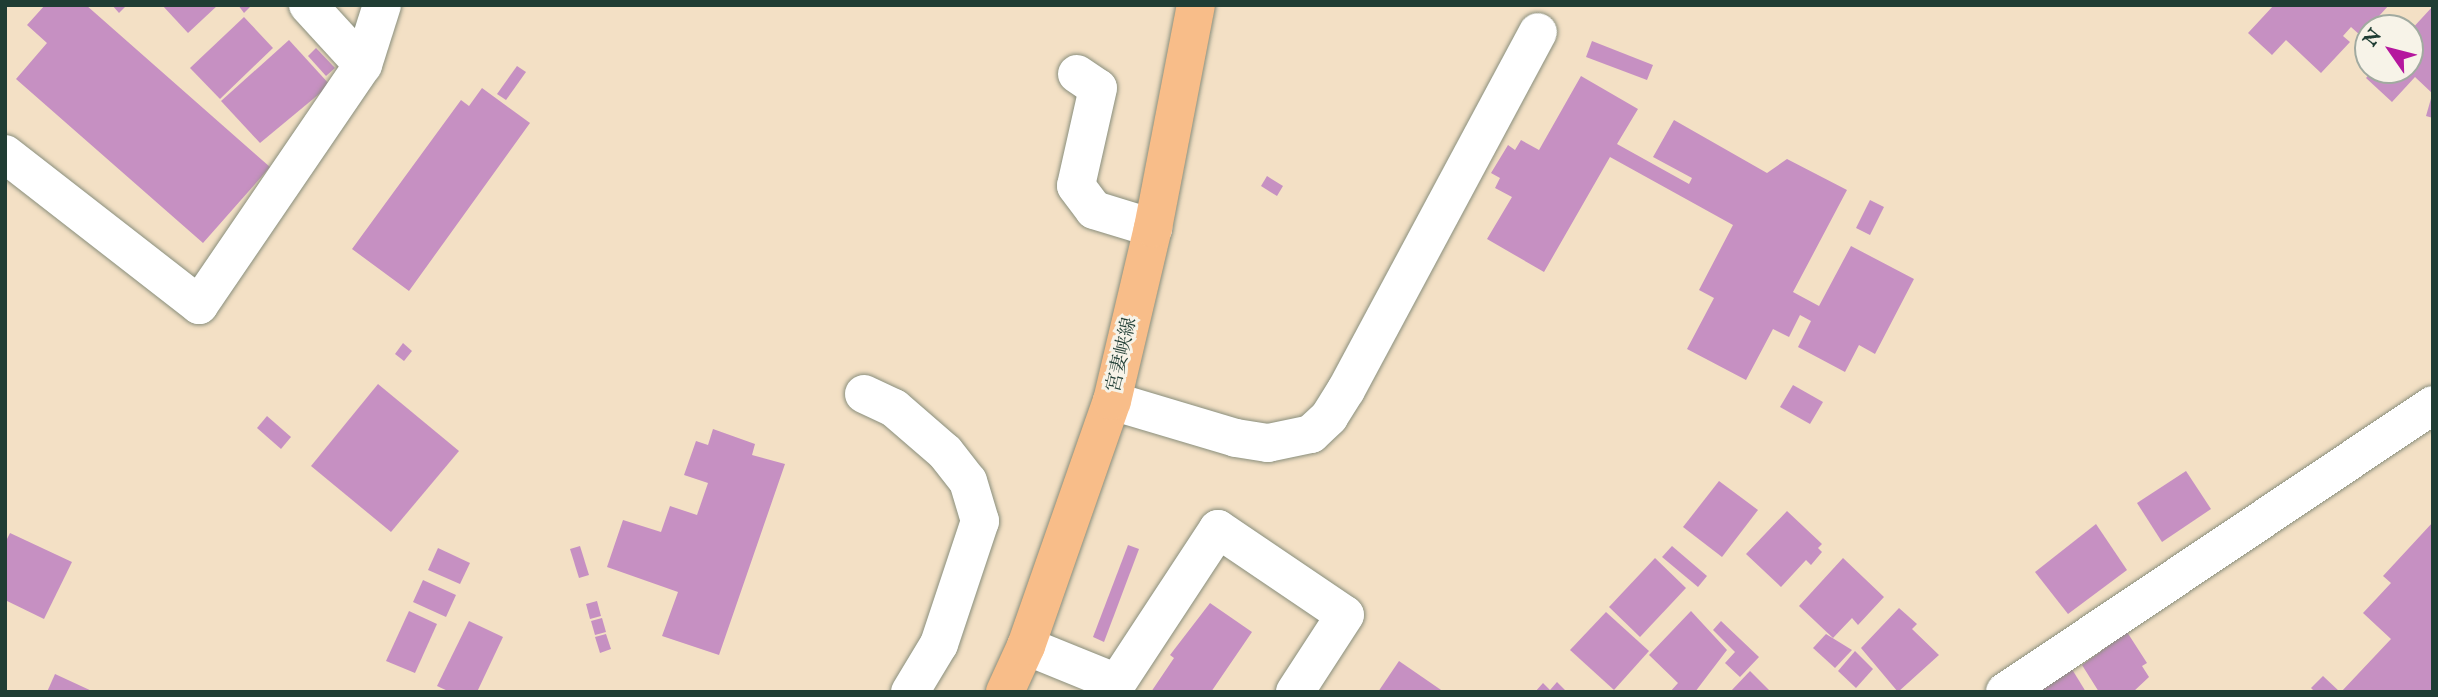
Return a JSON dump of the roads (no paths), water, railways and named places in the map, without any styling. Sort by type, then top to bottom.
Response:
[{"type":"main road","name":"宮妻峡線","points":[[1005,692],[1026,646],[1112,401],[1153,228],[1196,5]]},
{"type":"street","points":[[308,5],[363,65]]},
{"type":"street","points":[[5,154],[199,305],[363,65],[382,5]]},
{"type":"street","points":[[1112,401],[1236,438],[1268,443],[1311,434],[1329,417],[1346,390],[1538,32]]},
{"type":"street","points":[[1077,74],[1098,88],[1076,186],[1094,210],[1153,228]]},
{"type":"street","points":[[864,394],[894,408],[945,452],[968,481],[980,521],[939,644],[910,692]]},
{"type":"street","points":[[2005,692],[2433,405]]},
{"type":"street","points":[[1026,646],[1114,687],[1219,529],[1345,615],[1295,692]]}]
